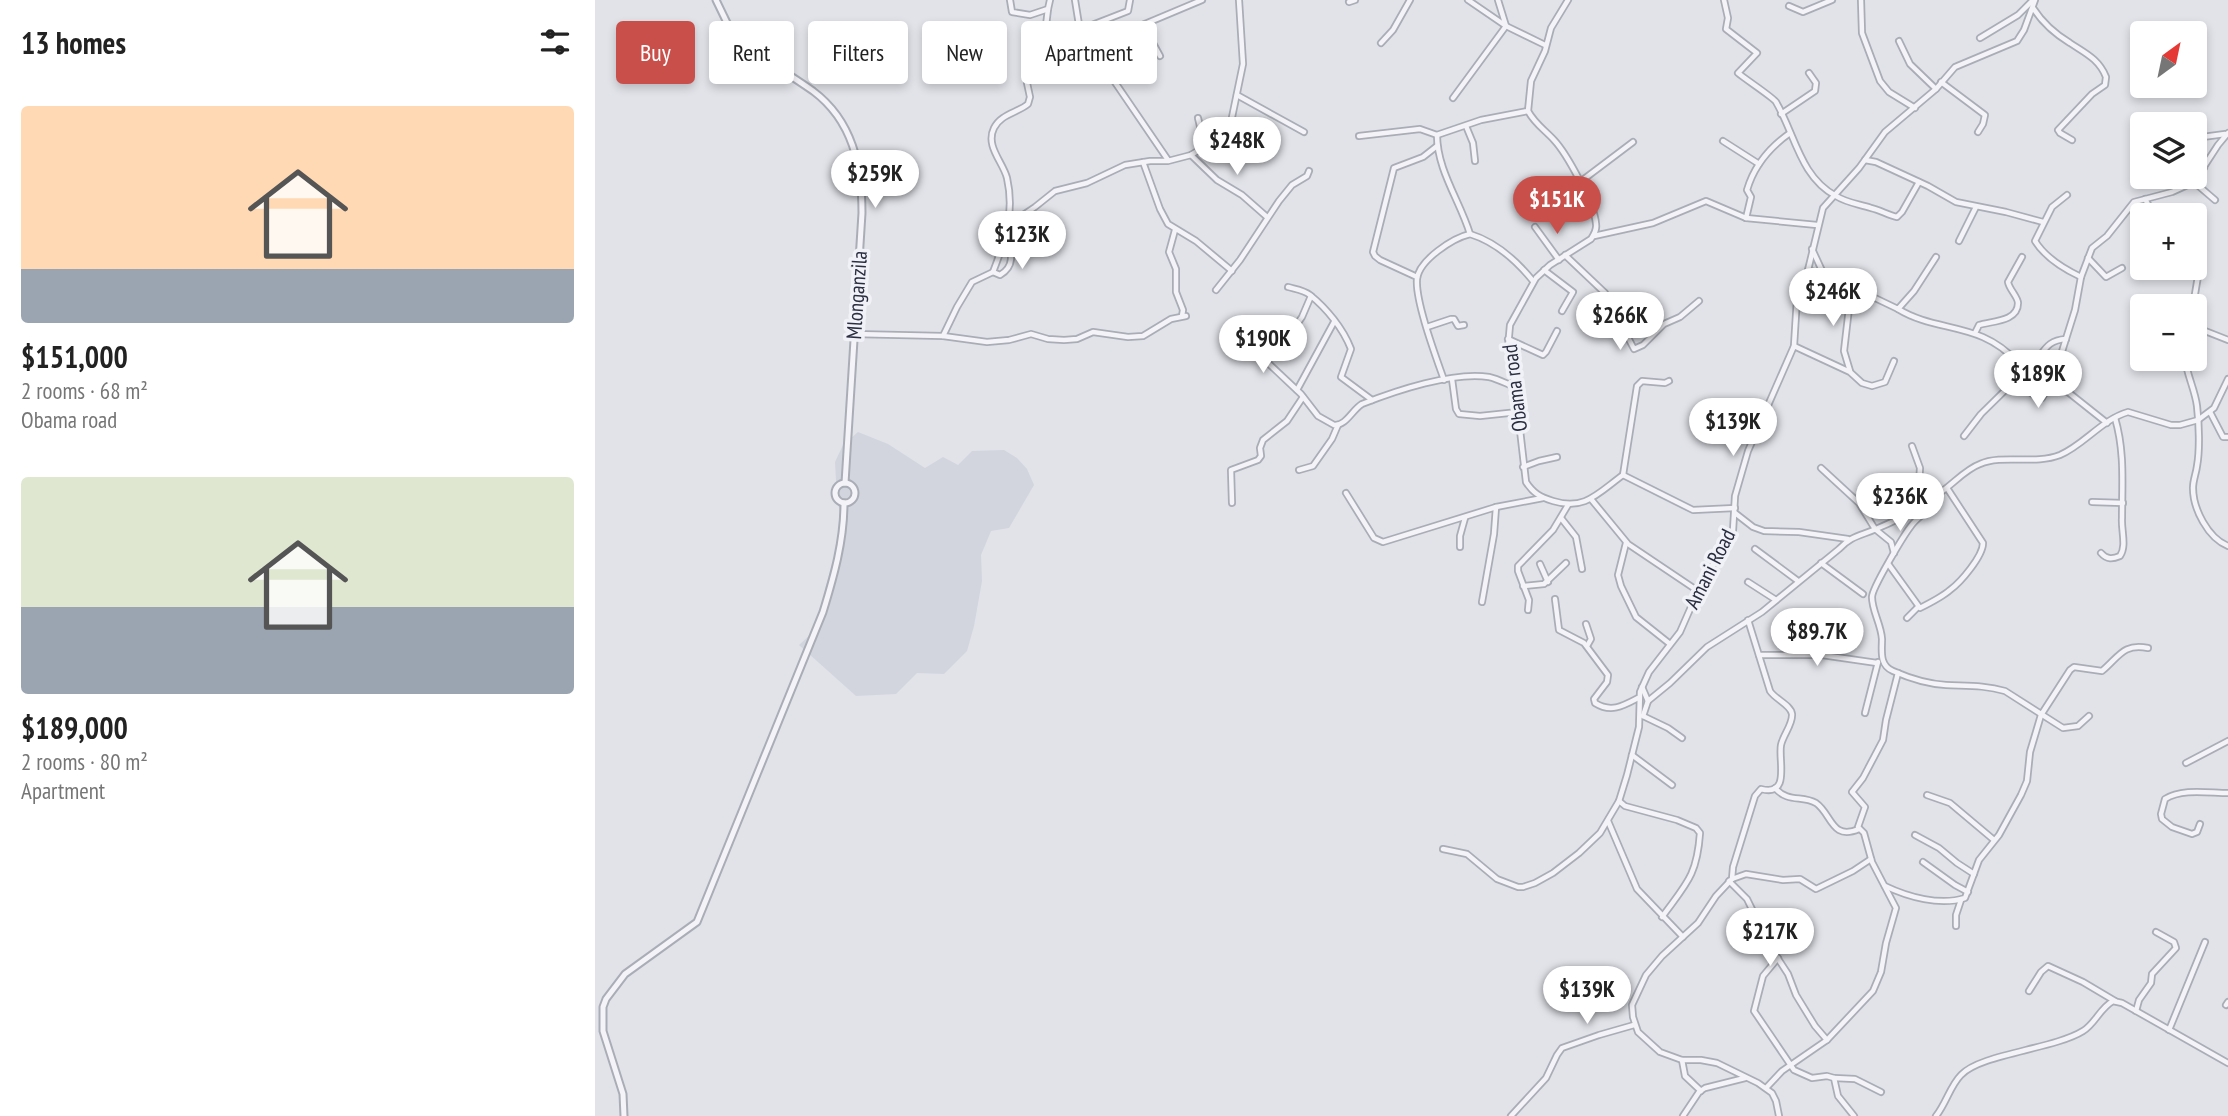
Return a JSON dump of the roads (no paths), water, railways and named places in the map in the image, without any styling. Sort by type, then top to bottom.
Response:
[{"type":"street","name":"Mlonganzila","points":[[716,0],[731,31],[755,53],[814,92],[828,105],[843,124],[851,142],[862,183],[845,483]]},
{"type":"street","points":[[1010,0],[1011,12],[1020,15],[1048,9]]},
{"type":"street","points":[[1047,21],[1050,0]]},
{"type":"street","points":[[1105,21],[1125,13],[1129,9],[1130,0]]},
{"type":"street","points":[[1152,21],[1202,0]]},
{"type":"street","points":[[1010,224],[1055,191],[1087,183],[1119,167],[1168,161],[1191,155],[1227,132],[1243,59],[1238,0]]},
{"type":"street","points":[[1349,2],[1355,0]]},
{"type":"street","points":[[1381,43],[1411,0]]},
{"type":"street","points":[[1468,0],[1506,26],[1545,45]]},
{"type":"street","points":[[1498,0],[1506,26]]},
{"type":"street","points":[[1567,0],[1551,28],[1545,51],[1531,80],[1528,111],[1554,139],[1580,182],[1596,220],[1594,236]]},
{"type":"street","points":[[1724,0],[1728,18],[1727,30],[1757,53],[1738,73],[1775,99],[1811,175],[1834,196],[1897,217],[1919,182]]},
{"type":"street","points":[[1789,6],[1803,12],[1832,0]]},
{"type":"street","points":[[1861,0],[1862,33],[1880,81],[1889,92],[1915,108]]},
{"type":"street","points":[[1980,38],[2018,15],[2034,0]]},
{"type":"street","name":"Amani Road","points":[[1443,849],[1468,854],[1497,879],[1523,887],[1553,873],[1600,833],[1619,801],[1639,727],[1638,698],[1642,687],[1649,672],[1680,632],[1698,591],[1733,531],[1735,496],[1748,451],[1794,346],[1797,298],[1808,270],[1823,208],[1885,132],[1915,108],[1950,72],[1961,64],[2017,41],[2024,30],[2034,0]]},
{"type":"street","points":[[1077,2],[1079,21]]},
{"type":"street","points":[[2032,8],[2045,24],[2099,64],[2106,77],[2105,85],[2092,94],[2058,130],[2072,140]]},
{"type":"street","points":[[1453,97],[1506,26]]},
{"type":"street","points":[[1899,41],[1910,64],[1935,89]]},
{"type":"street","points":[[1157,51],[1160,56]]},
{"type":"street","points":[[1781,114],[1815,92],[1816,83],[1809,73]]},
{"type":"street","points":[[1941,82],[1985,115],[1978,132]]},
{"type":"street","points":[[993,272],[1010,224],[1007,178],[993,148],[991,135],[1004,117],[1027,105],[1030,97],[1027,84]]},
{"type":"street","points":[[1115,84],[1168,161]]},
{"type":"street","points":[[1237,95],[1304,132]]},
{"type":"street","points":[[1359,136],[1420,129],[1437,135],[1481,120],[1528,111]]},
{"type":"street","points":[[1198,118],[1205,147]]},
{"type":"street","points":[[1466,126],[1473,143],[1475,161]]},
{"type":"street","points":[[1746,218],[1751,197],[1748,188],[1759,164],[1774,145],[1790,133]]},
{"type":"street","points":[[2207,137],[2228,134]]},
{"type":"street","points":[[2207,164],[2228,134]]},
{"type":"street","points":[[1437,135],[1437,146],[1470,234],[1510,255],[1533,281]]},
{"type":"street","points":[[1723,141],[1759,164]]},
{"type":"street","points":[[1580,182],[1633,142]]},
{"type":"street","points":[[1417,277],[1380,260],[1373,252],[1394,168],[1423,157],[1437,146]]},
{"type":"street","points":[[1191,155],[1217,180],[1242,195],[1268,217]]},
{"type":"street","points":[[1864,161],[1876,162],[1953,201],[2043,222]]},
{"type":"street","points":[[1143,162],[1168,224],[1196,241],[1232,271]]},
{"type":"street","points":[[1216,290],[1292,185],[1307,176],[1309,171]]},
{"type":"street","points":[[1808,270],[1849,280],[1875,298],[1914,317],[1975,333],[2001,347],[2018,364],[2021,383],[2035,396],[2042,398],[2054,377],[2075,310],[2081,277],[2092,248],[2107,236],[2136,200],[2179,189]]},
{"type":"street","points":[[2201,189],[2215,200]]},
{"type":"street","points":[[2067,195],[2052,207],[2036,237],[2038,245],[2059,264],[2081,277]]},
{"type":"street","points":[[2145,199],[2147,203]]},
{"type":"street","name":"Obama road","points":[[1543,498],[1526,482],[1508,339],[1511,321],[1533,281],[1544,270],[1594,236],[1653,222],[1706,201],[1746,218],[1817,225]]},
{"type":"street","points":[[1959,241],[1976,207]]},
{"type":"street","points":[[1535,227],[1559,260]]},
{"type":"street","points":[[854,334],[943,336],[988,342],[1031,334],[1065,340],[1077,339],[1093,332],[1128,337],[1143,336],[1171,319],[1184,316],[1176,292],[1176,269],[1168,250],[1175,230]]},
{"type":"street","points":[[943,336],[972,282],[993,272],[1000,275],[1010,266],[1012,257],[1007,234]]},
{"type":"street","points":[[1444,380],[1427,327],[1417,277],[1423,265],[1442,248],[1470,234]]},
{"type":"street","points":[[1812,249],[1825,276]]},
{"type":"street","points":[[1565,255],[1605,293],[1634,349],[1643,345],[1664,324],[1677,319],[1699,301]]},
{"type":"street","points":[[1898,309],[1914,291],[1936,257]]},
{"type":"street","points":[[1975,333],[1982,324],[2005,320],[2017,306],[2018,301],[2008,282],[2022,257]]},
{"type":"street","points":[[2088,257],[2106,277],[2122,268]]},
{"type":"street","points":[[1544,270],[1573,292],[1562,311]]},
{"type":"street","points":[[1850,372],[1844,354],[1849,308],[1856,283]]},
{"type":"street","points":[[1288,287],[1311,295],[1335,321],[1351,349],[1341,377],[1372,400]]},
{"type":"street","points":[[1291,333],[1305,311],[1311,295]]},
{"type":"street","points":[[1427,327],[1451,318],[1458,326],[1464,325]]},
{"type":"street","points":[[1297,390],[1335,321]]},
{"type":"street","points":[[1508,339],[1543,355],[1557,331]]},
{"type":"street","points":[[2207,332],[2228,341]]},
{"type":"street","points":[[1250,339],[1267,362],[1297,390],[1320,418],[1330,424],[1343,423],[1356,408],[1372,400],[1444,380],[1489,377],[1515,388]]},
{"type":"street","points":[[1964,436],[2050,342],[2066,339]]},
{"type":"street","points":[[1794,346],[1850,372],[1862,383],[1877,385],[1887,378],[1894,361]]},
{"type":"street","points":[[2188,371],[2197,404],[2198,420],[2194,496],[2206,527],[2215,538],[2228,546]]},
{"type":"street","points":[[2054,377],[2068,392],[2107,423]]},
{"type":"street","points":[[1452,379],[1459,414],[1480,416],[1518,412]]},
{"type":"street","points":[[1639,727],[1648,701],[1707,647],[1776,600],[1849,539],[1875,529],[1932,499],[1981,463],[2040,460],[2063,454],[2093,430],[2128,412],[2171,425],[2198,420],[2210,412],[2228,379]]},
{"type":"street","points":[[1346,493],[1361,520],[1378,541],[1388,541],[1496,506],[1543,498],[1576,505],[1591,499],[1623,475],[1637,386],[1642,381],[1669,381]]},
{"type":"street","points":[[2011,384],[2021,383]]},
{"type":"street","points":[[1232,503],[1231,470],[1258,460],[1261,456],[1261,444],[1266,436],[1287,421],[1303,397]]},
{"type":"street","points":[[2210,412],[2223,437],[2228,437]]},
{"type":"street","points":[[2101,553],[2112,559],[2123,554],[2123,463],[2115,418]]},
{"type":"street","points":[[1299,470],[1313,466],[1332,439],[1338,425]]},
{"type":"street","points":[[1865,713],[1881,654],[1881,628],[1873,593],[1911,526],[1932,506],[1932,499],[1919,484],[1920,468],[1912,446]]},
{"type":"street","points":[[1523,467],[1557,457]]},
{"type":"street","points":[[1821,468],[1859,503],[1875,529],[1889,539],[1894,554]]},
{"type":"street","points":[[1623,475],[1693,510],[1735,510],[1753,527],[1764,531],[1799,532],[1849,539]]},
{"type":"street","points":[[845,483],[853,486],[855,492],[853,499],[844,503],[838,500],[834,491],[837,485],[845,483]]},
{"type":"street","points":[[1907,618],[1918,607],[1952,589],[1984,548],[1947,488]]},
{"type":"street","points":[[1591,499],[1626,542],[1698,591]]},
{"type":"street","points":[[2092,502],[2123,503]]},
{"type":"street","points":[[624,1116],[623,1094],[603,1031],[603,1007],[625,974],[695,924],[698,919],[823,612],[836,569],[844,503]]},
{"type":"street","points":[[1528,610],[1529,600],[1517,571],[1518,566],[1553,530],[1568,505]]},
{"type":"street","points":[[1482,602],[1496,506]]},
{"type":"street","points":[[1460,547],[1465,517]]},
{"type":"street","points":[[1561,518],[1576,537],[1582,569]]},
{"type":"street","points":[[1626,542],[1618,575],[1621,586],[1636,617],[1670,644]]},
{"type":"street","points":[[1755,550],[1798,581]]},
{"type":"street","points":[[1523,586],[1548,582],[1566,563]]},
{"type":"street","points":[[1821,563],[1863,594]]},
{"type":"street","points":[[1540,564],[1548,582]]},
{"type":"street","points":[[1889,565],[1918,607]]},
{"type":"street","points":[[1748,582],[1776,600]]},
{"type":"street","points":[[1555,599],[1559,630],[1577,638],[1587,647],[1608,675],[1607,682],[1594,699],[1595,703],[1613,709],[1638,698]]},
{"type":"street","points":[[1748,620],[1770,691],[1792,711],[1781,745],[1781,778],[1775,788],[1769,791],[1759,790],[1751,803],[1730,880],[1698,923],[1662,956],[1645,978],[1632,1005],[1634,1025],[1660,1052],[1682,1060],[1717,1063],[1766,1088],[1776,1101],[1779,1116]]},
{"type":"street","points":[[1586,624],[1591,639],[1587,647]]},
{"type":"street","points":[[1956,926],[1956,915],[1968,892],[1979,860],[2014,808],[2027,781],[2030,752],[2041,715],[2071,668],[2102,671],[2128,648],[2148,648]]},
{"type":"street","points":[[1881,654],[1888,668],[1898,673],[1938,684],[1994,688],[2011,693],[2060,728],[2078,726],[2089,716]]},
{"type":"street","points":[[1759,655],[1822,655],[1877,663]]},
{"type":"street","points":[[1859,829],[1865,807],[1852,791],[1863,778],[1883,740],[1898,673]]},
{"type":"street","points":[[1642,687],[1648,701]]},
{"type":"street","points":[[1643,716],[1682,737]]},
{"type":"street","points":[[2186,763],[2228,741]]},
{"type":"street","points":[[1632,755],[1672,785]]},
{"type":"street","points":[[1775,788],[1784,796],[1816,803],[1831,824],[1842,831],[1859,829]]},
{"type":"street","points":[[2200,824],[2197,832],[2192,834],[2167,824],[2161,814],[2165,799],[2186,792],[2228,793]]},
{"type":"street","points":[[1927,795],[1950,803],[1994,840]]},
{"type":"street","points":[[1619,801],[1625,806],[1691,825],[1700,833],[1692,875],[1662,916]]},
{"type":"street","points":[[1608,820],[1637,889],[1683,937]]},
{"type":"street","points":[[1766,1088],[1779,1073],[1827,1040],[1870,995],[1878,981],[1896,908],[1871,859],[1864,833],[1859,829]]},
{"type":"street","points":[[1915,835],[1939,848],[1974,874]]},
{"type":"street","points":[[1730,880],[1746,874],[1783,880],[1800,879],[1816,889],[1871,859]]},
{"type":"street","points":[[1923,862],[1955,886],[1968,892]]},
{"type":"street","points":[[1730,880],[1747,899],[1800,1002],[1827,1040]]},
{"type":"street","points":[[1885,886],[1914,897],[1944,901],[1962,899]]},
{"type":"street","points":[[2136,1011],[2139,1000],[2151,984],[2152,974],[2176,948],[2174,942],[2156,932]]},
{"type":"street","points":[[2169,1030],[2205,942]]},
{"type":"street","points":[[1778,958],[1765,972],[1753,1009],[1790,1066],[1812,1078],[1855,1079],[1881,1092]]},
{"type":"street","points":[[2029,990],[2041,972],[2048,967],[2136,1011],[2228,1063]]},
{"type":"street","points":[[1935,1116],[1965,1071],[2079,1033],[2090,1025],[2106,1006],[2116,1001]]},
{"type":"street","points":[[1511,1116],[1546,1078],[1562,1048],[1634,1025]]},
{"type":"street","points":[[1682,1060],[1685,1076],[1701,1091]]},
{"type":"street","points":[[1833,1077],[1837,1096],[1854,1116]]},
{"type":"street","points":[[1683,1116],[1701,1091],[1714,1085],[1746,1078]]}]
